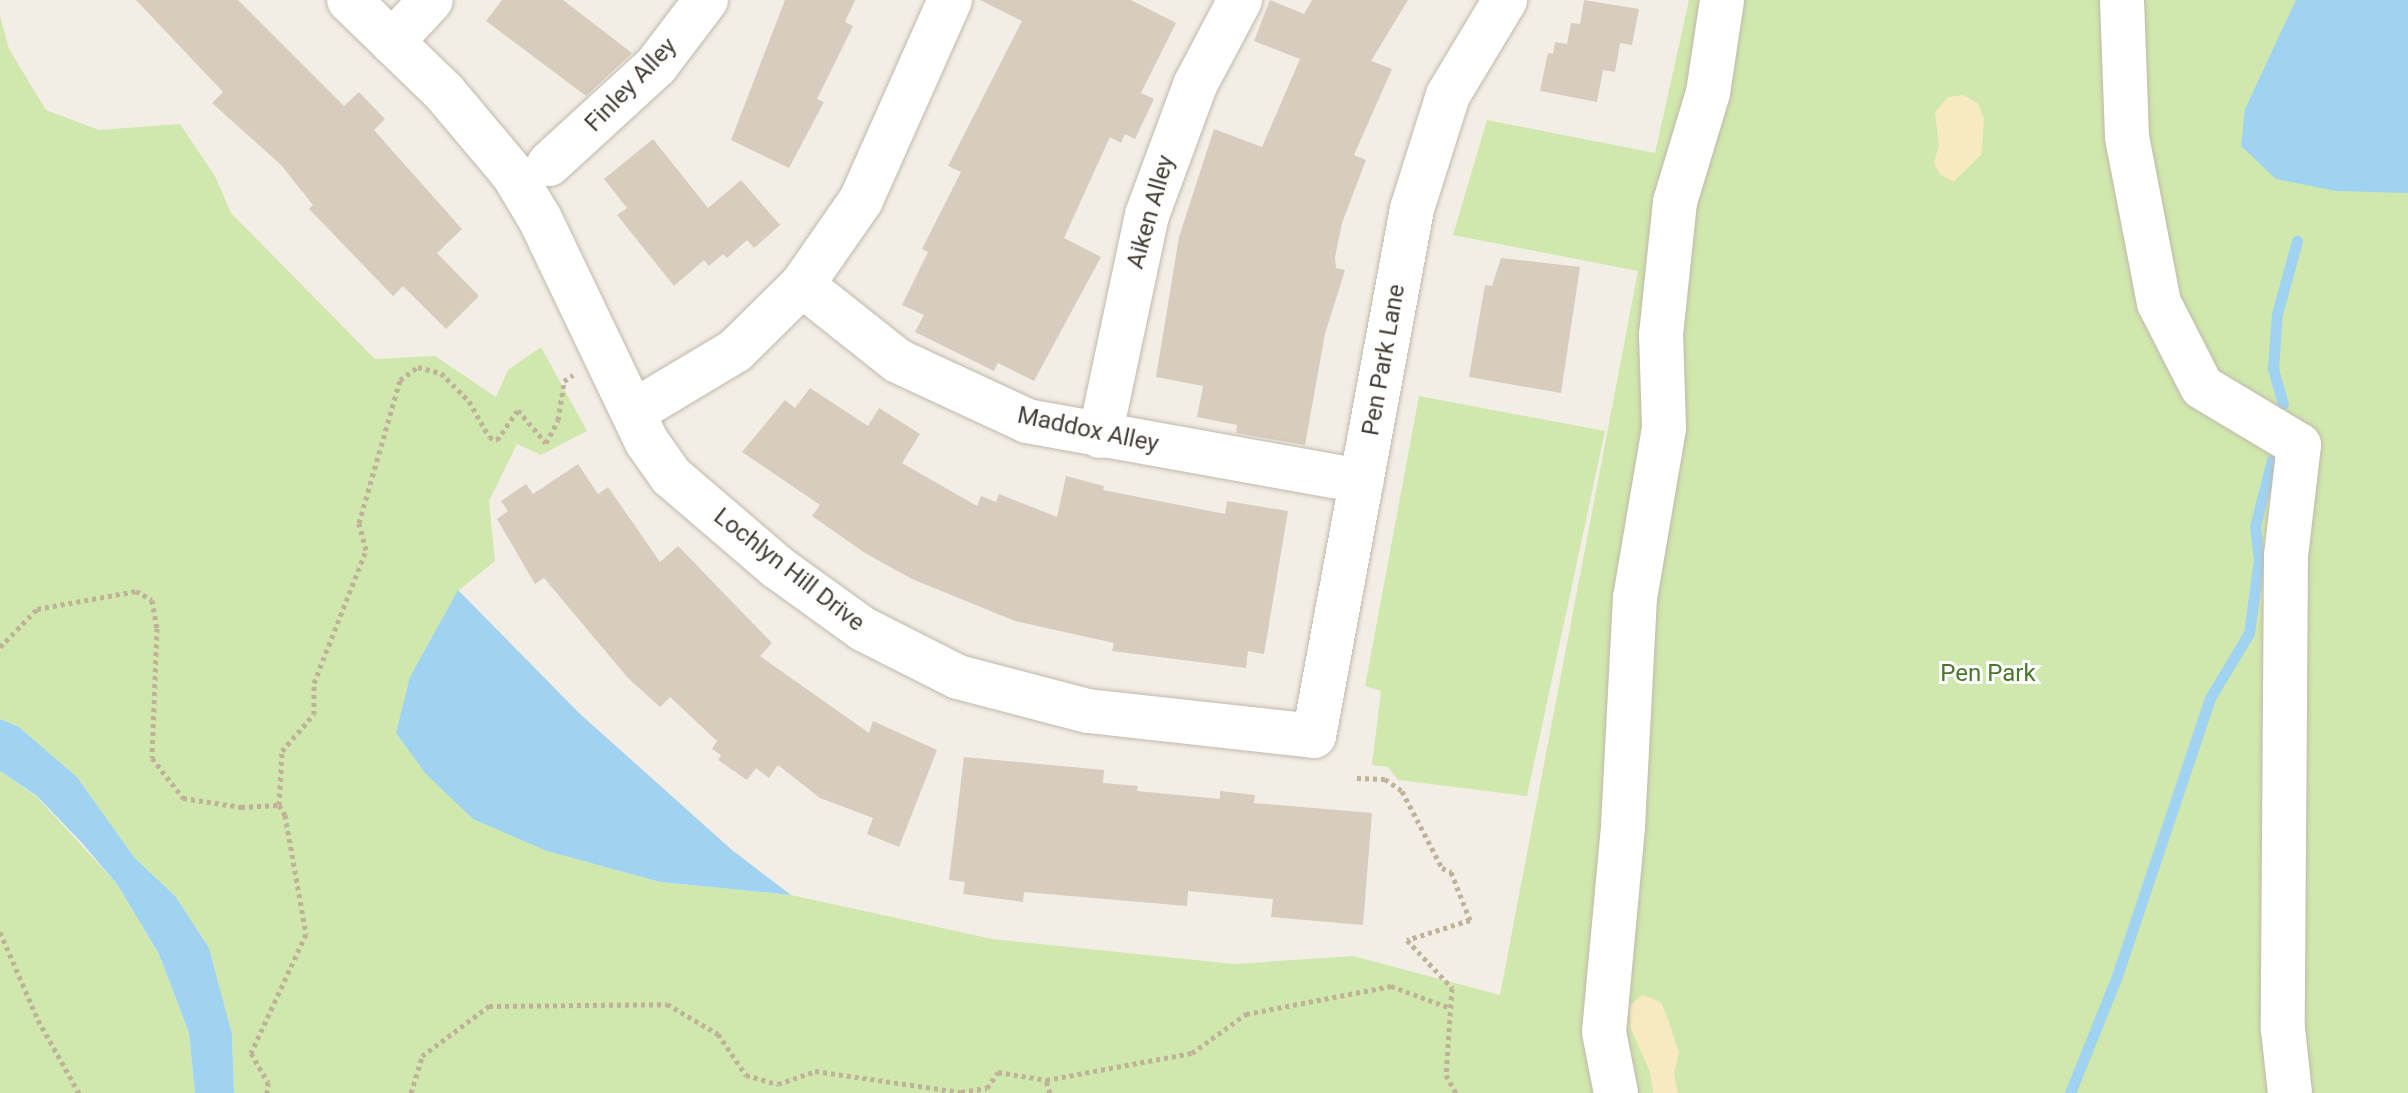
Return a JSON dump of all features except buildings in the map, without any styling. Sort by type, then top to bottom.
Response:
[{"type":"street","name":"Lochlyn Hill Drive","points":[[349,0],[444,92],[513,174],[540,219],[633,412],[671,476],[777,567],[863,629],[958,677],[1088,711],[1314,736]]},
{"type":"street","points":[[392,42],[431,0]]},
{"type":"street","name":"Finley Alley","points":[[549,164],[656,66],[706,0]]},
{"type":"street","points":[[633,412],[735,351],[802,285],[861,200],[950,0]]},
{"type":"street","name":"Aiken Alley","points":[[1100,436],[1147,215],[1195,85],[1240,0]]},
{"type":"street","name":"Pen Park Lane","points":[[1314,736],[1412,209],[1448,95],[1505,0]]},
{"type":"street","points":[[1616,1093],[1604,1032],[1623,826],[1635,598],[1664,428],[1661,335],[1675,202],[1708,93],[1722,0]]},
{"type":"street","points":[[2122,0],[2127,137],[2159,303],[2202,387],[2299,445],[2286,555],[2283,1029],[2290,1093]]},
{"type":"street","name":"Maddox Alley","points":[[802,285],[898,361],[967,397],[1027,421],[1362,481]]},
{"type":"path","points":[[267,1093],[268,1082],[251,1053],[306,934],[285,815],[279,805],[282,751],[314,714],[314,683],[366,550],[359,523],[400,380],[418,367],[441,373],[469,401],[489,437],[497,440],[518,410],[546,443],[558,420],[564,381],[573,374]]},
{"type":"path","points":[[0,647],[37,609],[136,591],[152,600],[157,628],[152,758],[183,798],[241,807],[279,805]]},
{"type":"path","points":[[1357,778],[1385,779],[1402,791],[1442,868],[1456,882],[1470,920],[1407,940],[1452,988],[1446,1075],[1456,1093]]},
{"type":"path","points":[[0,932],[38,1020],[79,1093]]},
{"type":"path","points":[[411,1093],[422,1056],[489,1006],[667,1004],[718,1034],[746,1075],[778,1084],[815,1071],[961,1092],[987,1088],[998,1072],[1046,1080],[1192,1053],[1246,1014],[1337,995],[1391,986],[1450,1008]]},
{"type":"path","points":[[1046,1080],[1050,1093]]},
{"type":"green space","name":"Pen Park","points":[[1689,0],[2408,0],[2408,1093],[234,1093],[232,1034],[209,948],[176,897],[134,857],[77,777],[19,727],[0,719],[0,16],[9,49],[46,110],[99,130],[180,124],[215,176],[231,213],[375,359],[435,356],[496,397],[508,370],[541,347],[587,431],[541,455],[517,444],[489,501],[495,561],[458,591],[547,851],[660,882],[791,895],[992,939],[1234,964],[1353,956],[1500,995],[1638,271],[1453,235],[1487,120],[1655,153]]},
{"type":"green space","points":[[1419,396],[1605,431],[1527,796],[1398,780],[1388,767],[1372,765],[1381,691],[1365,686]]},
{"type":"green space","points":[[0,771],[37,797],[117,884],[159,954],[189,1033],[195,1093],[0,1093]]},
{"type":"sand","points":[[1963,95],[1978,103],[1984,119],[1983,136],[1981,155],[1954,181],[1940,175],[1934,162],[1939,146],[1935,112],[1948,97]]},
{"type":"sand","points":[[1642,995],[1661,1002],[1669,1022],[1679,1053],[1674,1074],[1678,1093],[1653,1093],[1650,1072],[1631,1029],[1630,1006]]},
{"type":"water","points":[[2296,0],[2408,0],[2408,193],[2336,191],[2276,179],[2241,146],[2245,109]]},
{"type":"water","points":[[458,590],[579,713],[732,850],[791,895],[660,882],[547,851],[473,819],[426,774],[396,733],[410,677]]},
{"type":"water","points":[[0,719],[19,727],[77,777],[134,857],[176,897],[209,948],[232,1034],[234,1093],[195,1093],[189,1033],[159,954],[117,884],[82,843],[37,796],[0,771]]},
{"type":"waterway","points":[[2283,404],[2273,368],[2277,314],[2297,241]]},
{"type":"waterway","points":[[2070,1093],[2117,976],[2210,698],[2249,633],[2259,559],[2255,526],[2272,460]]}]
